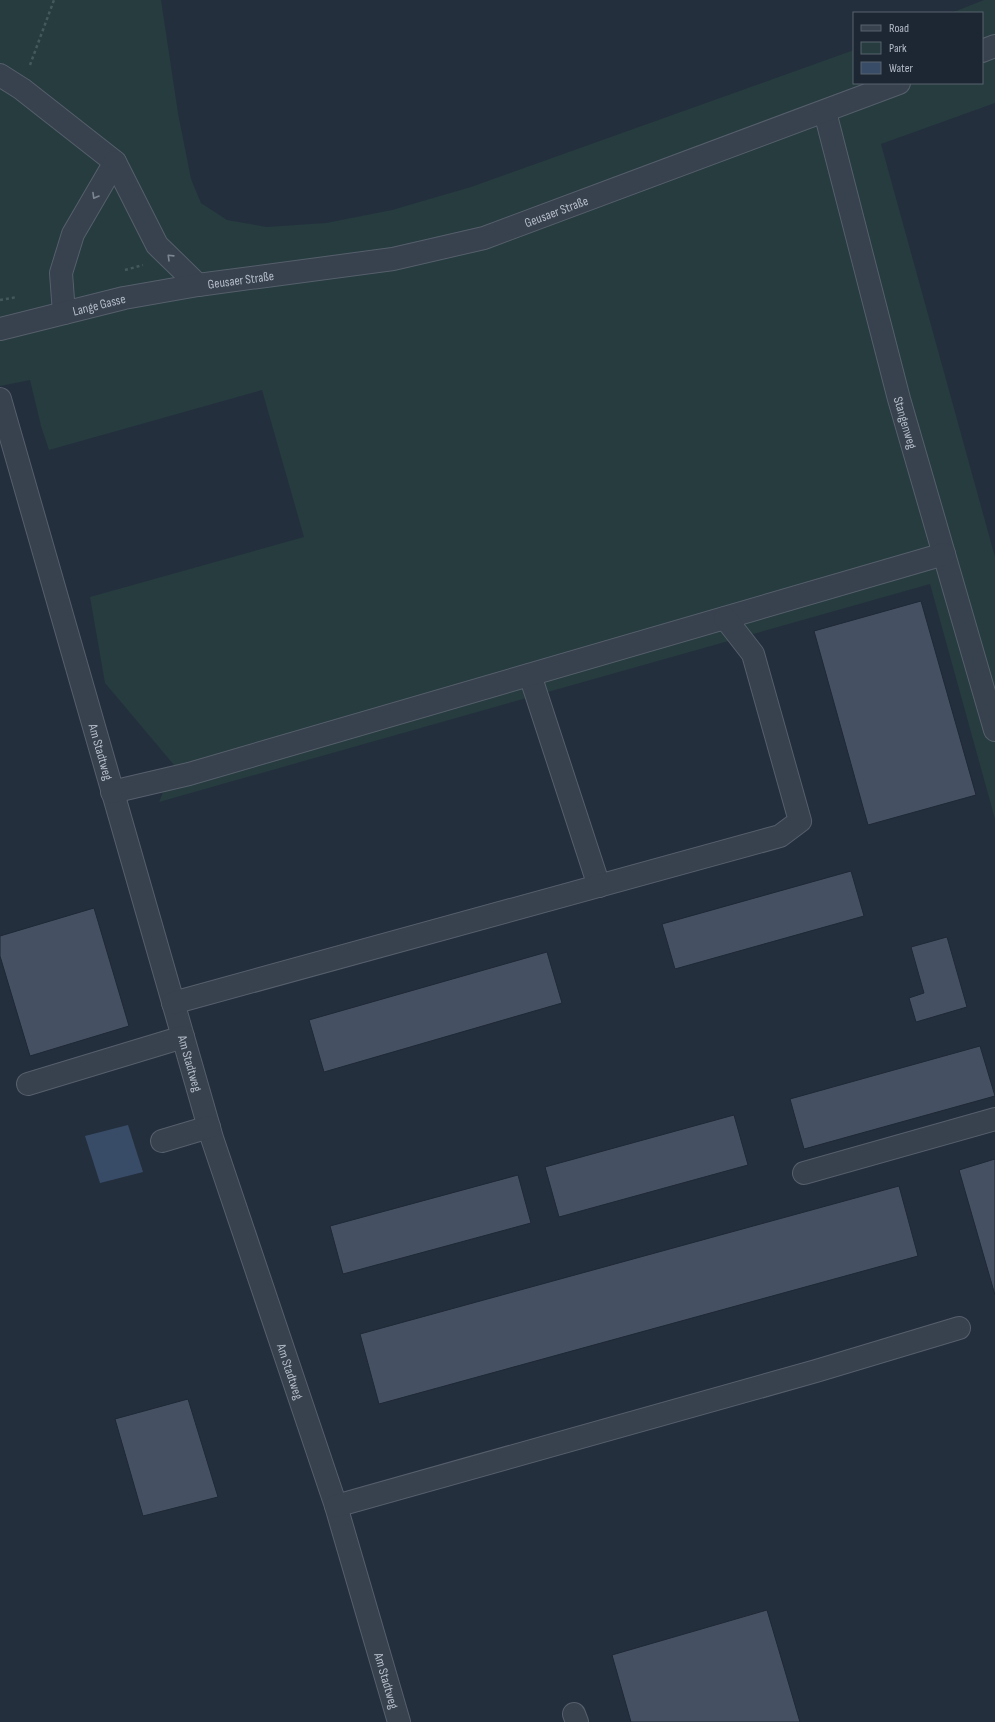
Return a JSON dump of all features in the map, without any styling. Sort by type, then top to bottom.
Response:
[{"type":"street","points":[[983,51],[995,46]]},
{"type":"street","points":[[0,75],[22,89],[115,162],[157,245],[198,285]]},
{"type":"street","name":"Geusaer Straße","points":[[198,285],[393,259],[484,238],[897,84]]},
{"type":"street","name":"Stangenweg","points":[[825,112],[900,399],[995,730]]},
{"type":"street","points":[[64,313],[61,273],[71,241],[115,162]]},
{"type":"street","name":"Lange Gasse","points":[[0,329],[124,298],[198,285]]},
{"type":"street","name":"Am Stadtweg","points":[[0,399],[208,1127],[336,1506],[399,1722]]},
{"type":"street","points":[[112,792],[189,774],[944,554]]},
{"type":"street","points":[[173,1002],[780,836],[800,821],[753,654],[725,618]]},
{"type":"street","points":[[530,675],[599,886]]},
{"type":"street","points":[[28,1084],[183,1037]]},
{"type":"street","points":[[804,1173],[995,1119]]},
{"type":"street","points":[[162,1141],[208,1127]]},
{"type":"street","points":[[336,1506],[816,1372],[959,1328]]},
{"type":"path","points":[[22,89],[54,0]]},
{"type":"path","points":[[120,272],[171,258]]},
{"type":"path","points":[[0,300],[23,296]]},
{"type":"green space","points":[[0,0],[161,0],[178,113],[191,179],[201,203],[227,220],[267,227],[326,223],[392,210],[471,187],[853,50],[853,84],[983,84],[983,12],[954,12],[984,0],[995,0],[995,103],[881,144],[995,557],[995,819],[930,584],[159,802],[174,765],[105,683],[90,597],[304,537],[262,390],[49,450],[41,426],[30,380],[0,386]]},
{"type":"water","points":[[128,1125],[143,1172],[100,1183],[85,1136]]},
{"type":"building","points":[[921,601],[976,795],[868,825],[814,631]]},
{"type":"building","points":[[851,871],[864,916],[675,969],[662,924]]},
{"type":"building","points":[[94,908],[129,1026],[30,1056],[0,956],[0,936]]},
{"type":"building","points":[[947,937],[967,1007],[916,1022],[909,998],[924,993],[911,947]]},
{"type":"building","points":[[547,952],[562,1003],[324,1072],[309,1020]]},
{"type":"building","points":[[980,1046],[995,1096],[804,1149],[790,1099]]},
{"type":"building","points":[[734,1115],[748,1165],[559,1217],[545,1167]]},
{"type":"building","points":[[995,1159],[995,1295],[959,1170]]},
{"type":"building","points":[[518,1175],[531,1223],[343,1274],[330,1226]]},
{"type":"building","points":[[899,1186],[918,1256],[379,1404],[360,1334]]},
{"type":"building","points":[[188,1399],[218,1497],[143,1516],[115,1419]]},
{"type":"building","points":[[767,1610],[800,1722],[631,1722],[612,1655]]}]
